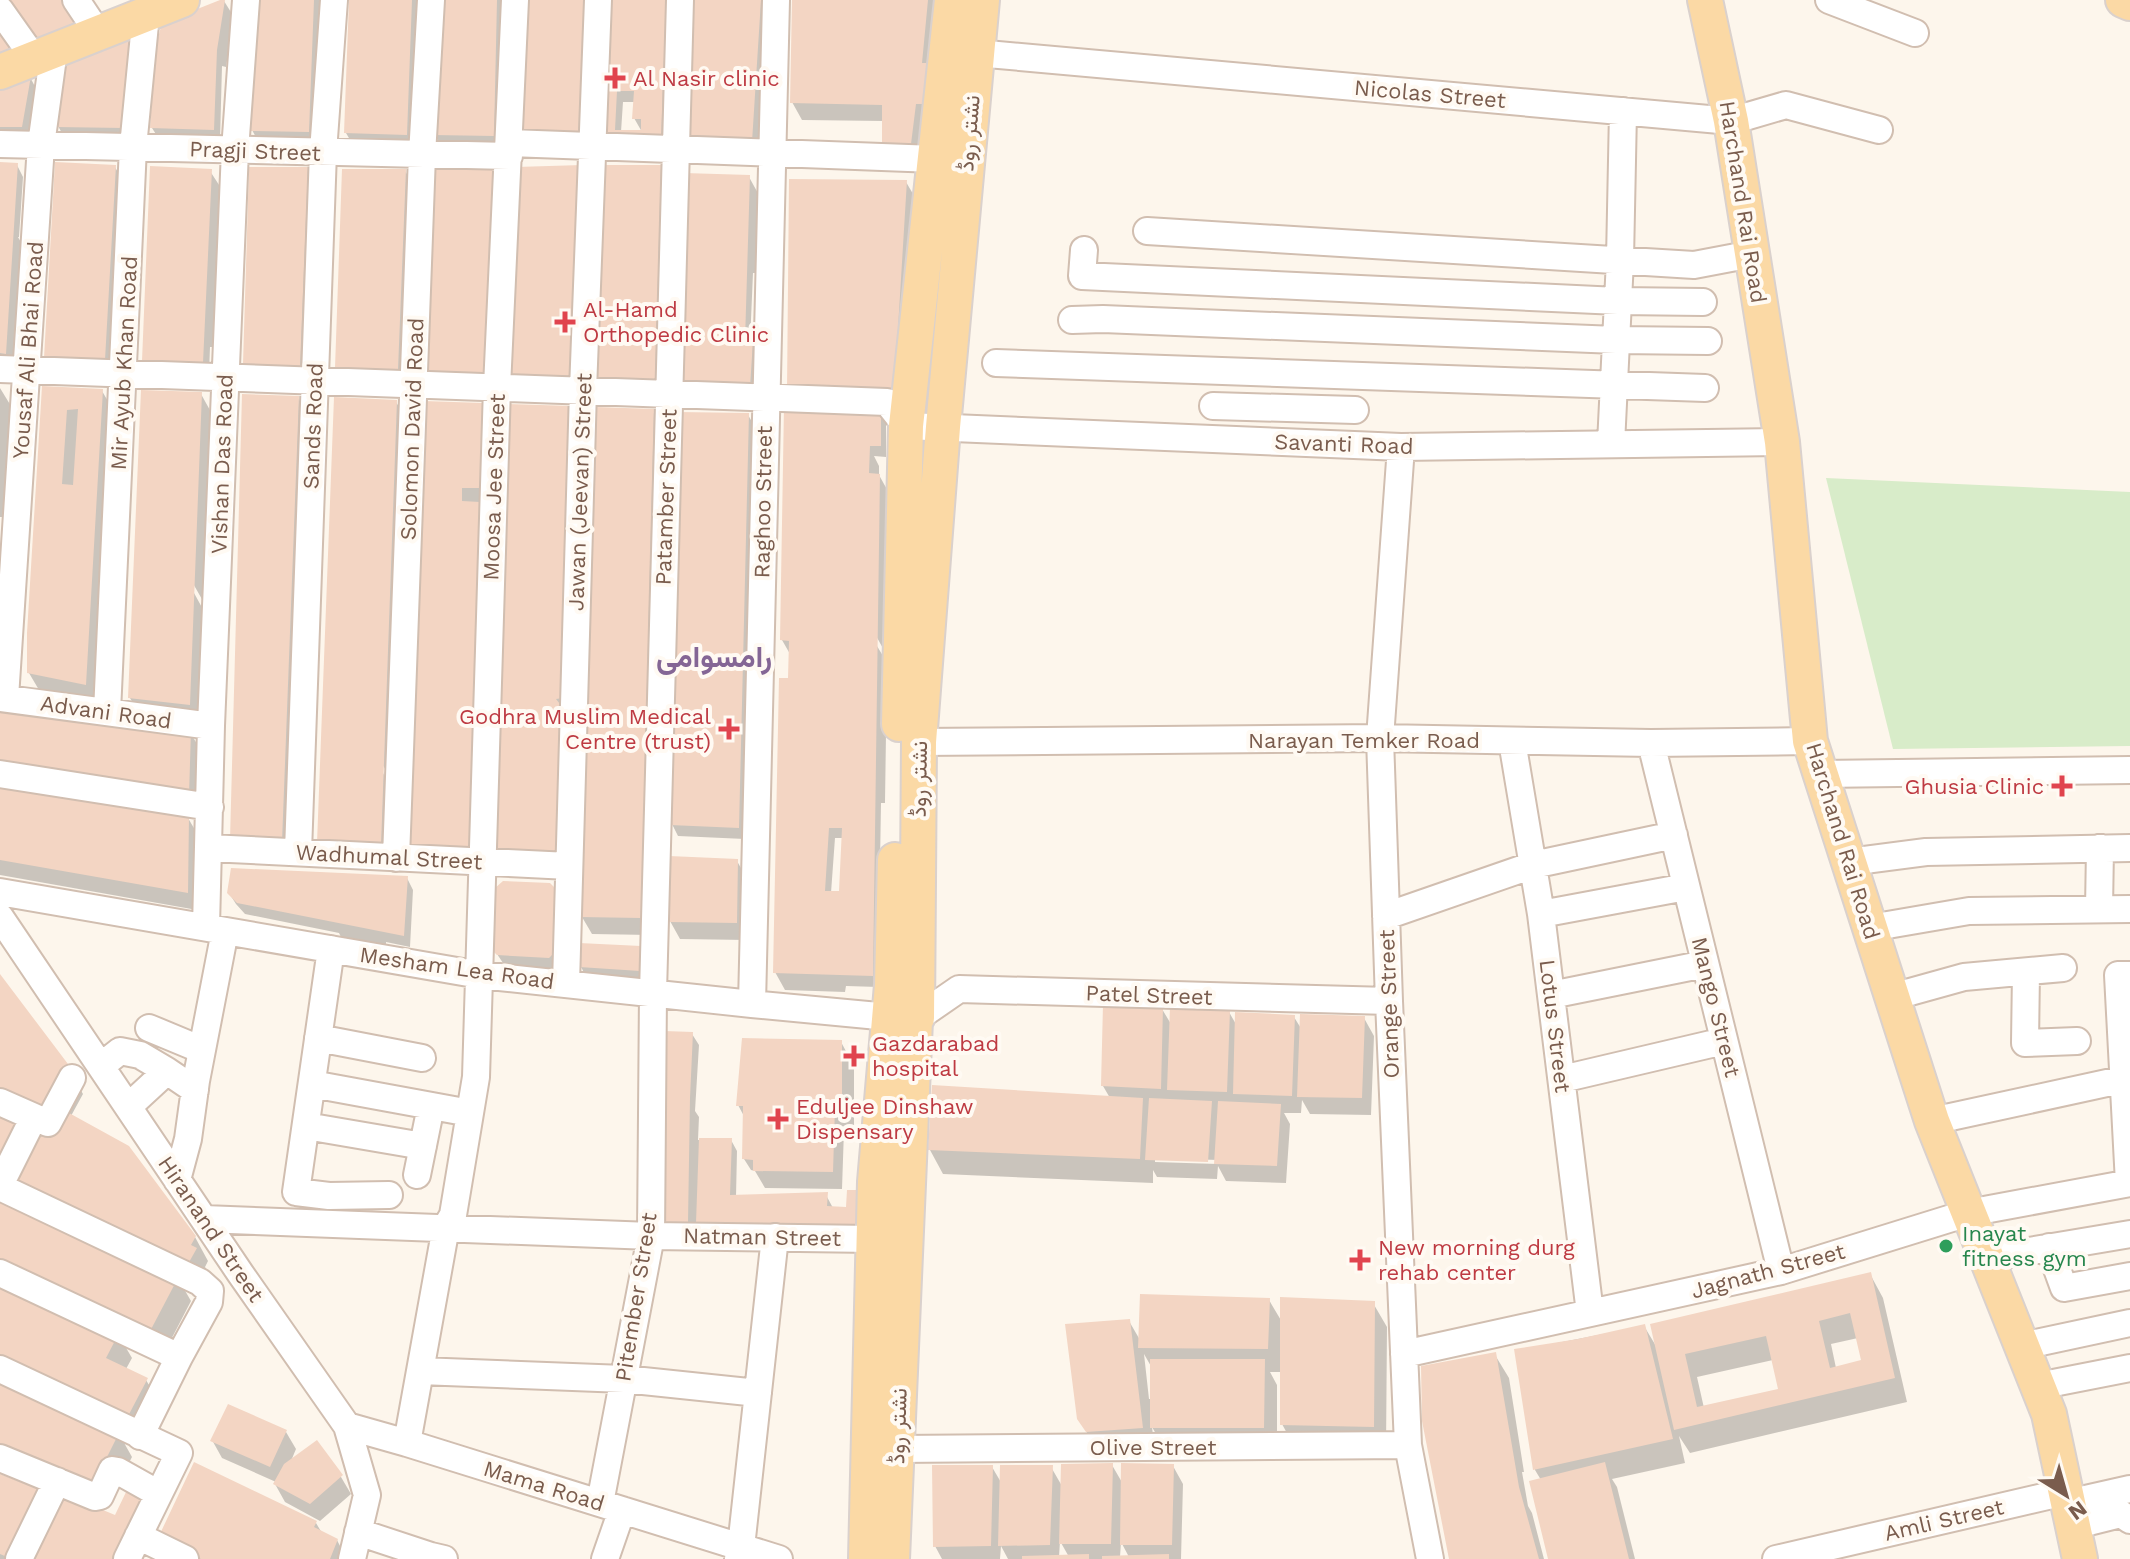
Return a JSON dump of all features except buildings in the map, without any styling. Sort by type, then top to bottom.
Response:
[{"type":"main road","name":"نشتر روڈ","points":[[903,1017],[892,985],[906,426],[952,0]]},
{"type":"main road","name":"نشتر روڈ","points":[[866,1559],[875,1182],[903,1017],[919,742],[943,427],[982,0]]},
{"type":"main road","name":"Harchand Rai Road","points":[[1705,0],[1731,121],[1782,442],[1810,741],[1932,1121],[2049,1414],[2080,1559]]},
{"type":"main road","points":[[2123,0],[2130,3]]},
{"type":"main road","points":[[0,72],[162,5]]},
{"type":"main road","name":"نشتر روڈ","points":[[892,1559],[915,1020],[903,1017]]},
{"type":"street","points":[[76,0],[98,33]]},
{"type":"street","name":"Vishan Das Road","points":[[177,1180],[188,1139],[202,1050],[216,929],[209,848],[211,726],[235,150],[246,0]]},
{"type":"street","name":"Sands Road","points":[[298,852],[323,152],[334,0]]},
{"type":"street","name":"Solomon David Road","points":[[396,858],[422,155],[431,0]]},
{"type":"street","name":"Moosa Jee Street","points":[[407,1443],[446,1227],[453,1215],[476,1077],[497,387],[515,0]]},
{"type":"street","name":"Jawan (Jeevan) Street","points":[[566,984],[598,0]]},
{"type":"street","name":"Patamber Street","points":[[653,993],[680,0]]},
{"type":"street","name":"Raghoo Street","points":[[752,1004],[776,0]]},
{"type":"street","points":[[1829,0],[1915,33]]},
{"type":"street","name":"Mir Ayub Khan Road","points":[[107,712],[133,147],[162,5]]},
{"type":"street","points":[[0,10],[44,54]]},
{"type":"street","name":"Nicolas Street","points":[[976,53],[1731,121],[1786,105],[1879,130]]},
{"type":"street","name":"Yousaf Ali Bhai Road","points":[[3,698],[27,370],[44,54]]},
{"type":"street","points":[[1611,444],[1623,111]]},
{"type":"street","name":"Pragji Street","points":[[0,144],[422,155],[592,146],[935,159]]},
{"type":"street","points":[[1147,231],[1694,265],[1752,254]]},
{"type":"street","points":[[1084,250],[1082,276],[1618,301],[1703,302]]},
{"type":"street","points":[[1072,320],[1708,341]]},
{"type":"street","points":[[996,363],[1705,388]]},
{"type":"street","points":[[0,369],[887,402],[906,426]]},
{"type":"street","points":[[1354,445],[1356,375]]},
{"type":"street","points":[[1213,406],[1355,410]]},
{"type":"street","name":"Savanti Road","points":[[906,426],[1401,447],[1782,442]]},
{"type":"street","name":"Orange Street","points":[[1401,447],[1380,738],[1408,1445],[1430,1559]]},
{"type":"street","name":"Advani Road","points":[[3,698],[211,726]]},
{"type":"street","name":"Narayan Temker Road","points":[[919,742],[1380,738],[1651,743],[1810,741]]},
{"type":"street","name":"Lotus Street","points":[[1512,741],[1541,914],[1590,1313]]},
{"type":"street","name":"Mango Street","points":[[1651,743],[1781,1271]]},
{"type":"street","points":[[1820,774],[2130,770]]},
{"type":"street","points":[[0,774],[210,807]]},
{"type":"street","points":[[1386,916],[1533,865],[1674,835]]},
{"type":"street","name":"Wadhumal Street","points":[[209,848],[569,866]]},
{"type":"street","points":[[2099,909],[2100,848]]},
{"type":"street","points":[[1849,862],[1926,852],[2130,848]]},
{"type":"street","points":[[1541,914],[1686,887]]},
{"type":"street","name":"Mesham Lea Road","points":[[0,892],[480,975],[903,1017]]},
{"type":"street","points":[[1870,928],[1969,911],[2130,909]]},
{"type":"street","name":"Hiranand Street","points":[[0,917],[347,1426],[367,1495],[352,1559]]},
{"type":"street","points":[[331,949],[296,1192],[329,1196],[389,1195]]},
{"type":"street","points":[[1551,995],[1705,964]]},
{"type":"street","points":[[1892,997],[1964,977],[2063,968]]},
{"type":"street","points":[[2026,972],[2025,1043],[2077,1041]]},
{"type":"street","points":[[2130,975],[2118,975],[2125,1014],[2130,1183]]},
{"type":"street","name":"Patel Street","points":[[903,1017],[959,989],[1389,1001]]},
{"type":"street","name":"Pitember Street","points":[[605,1559],[624,1379],[651,1236],[653,993]]},
{"type":"street","points":[[149,1028],[202,1050]]},
{"type":"street","points":[[318,1038],[422,1058]]},
{"type":"street","points":[[1562,1079],[1724,1041]]},
{"type":"street","points":[[101,1066],[120,1051],[140,1055],[195,1090]]},
{"type":"street","points":[[128,1107],[167,1071]]},
{"type":"street","points":[[0,1102],[48,1123],[72,1078]]},
{"type":"street","points":[[1932,1121],[2127,1078]]},
{"type":"street","points":[[312,1084],[470,1113]]},
{"type":"street","points":[[417,1175],[431,1106]]},
{"type":"street","points":[[34,1117],[0,1186],[200,1282],[210,1291]]},
{"type":"street","points":[[306,1126],[423,1146]]},
{"type":"street","name":"Jagnath Street","points":[[1404,1354],[1781,1271],[1968,1213],[2130,1183]]},
{"type":"street","name":"Natman Street","points":[[204,1219],[651,1236],[873,1239]]},
{"type":"street","points":[[1987,1258],[2130,1234]]},
{"type":"street","points":[[740,1553],[775,1237]]},
{"type":"street","points":[[2049,1247],[2064,1288],[2130,1276]]},
{"type":"street","points":[[0,1273],[179,1357]]},
{"type":"street","points":[[210,1291],[240,1273]]},
{"type":"street","points":[[140,1436],[209,1302],[210,1291]]},
{"type":"street","points":[[2022,1346],[2130,1323]]},
{"type":"street","points":[[2038,1386],[2130,1368]]},
{"type":"street","points":[[0,1369],[179,1453],[133,1548],[185,1559]]},
{"type":"street","points":[[420,1371],[624,1379],[758,1393]]},
{"type":"street","name":"Mama Road","points":[[347,1426],[611,1507],[740,1553],[779,1559]]},
{"type":"street","name":"Olive Street","points":[[897,1449],[1408,1445]]},
{"type":"street","points":[[0,1458],[95,1497],[100,1496],[112,1470],[159,1494]]},
{"type":"street","points":[[19,1559],[57,1481]]},
{"type":"street","points":[[2069,1507],[2130,1489]]},
{"type":"street","points":[[2069,1507],[2121,1514],[2130,1520]]},
{"type":"street","name":"Amli Street","points":[[1776,1559],[2069,1507]]},
{"type":"street","points":[[358,1532],[444,1559]]},
{"type":"green space","points":[[1826,478],[2130,492],[2130,746],[1893,749]]},
{"type":"place","name":"Al Nasir clinic","points":[[615,78]]},
{"type":"place","name":"Al-Hamd Orthopedic Clinic","points":[[565,322]]},
{"type":"place","name":"Godhra Muslim Medical Centre (trust)","points":[[729,729]]},
{"type":"place","name":"Ghusia Clinic","points":[[2062,786]]},
{"type":"place","name":"Gazdarabad hospital","points":[[854,1056]]},
{"type":"place","name":"Eduljee Dinshaw Dispensary","points":[[778,1119]]},
{"type":"place","name":"Inayat fitness gym","points":[[1946,1246]]},
{"type":"place","name":"New morning durg rehab center","points":[[1360,1260]]},
{"type":"district","name":"رامسوامی","points":[[714,656]]}]
